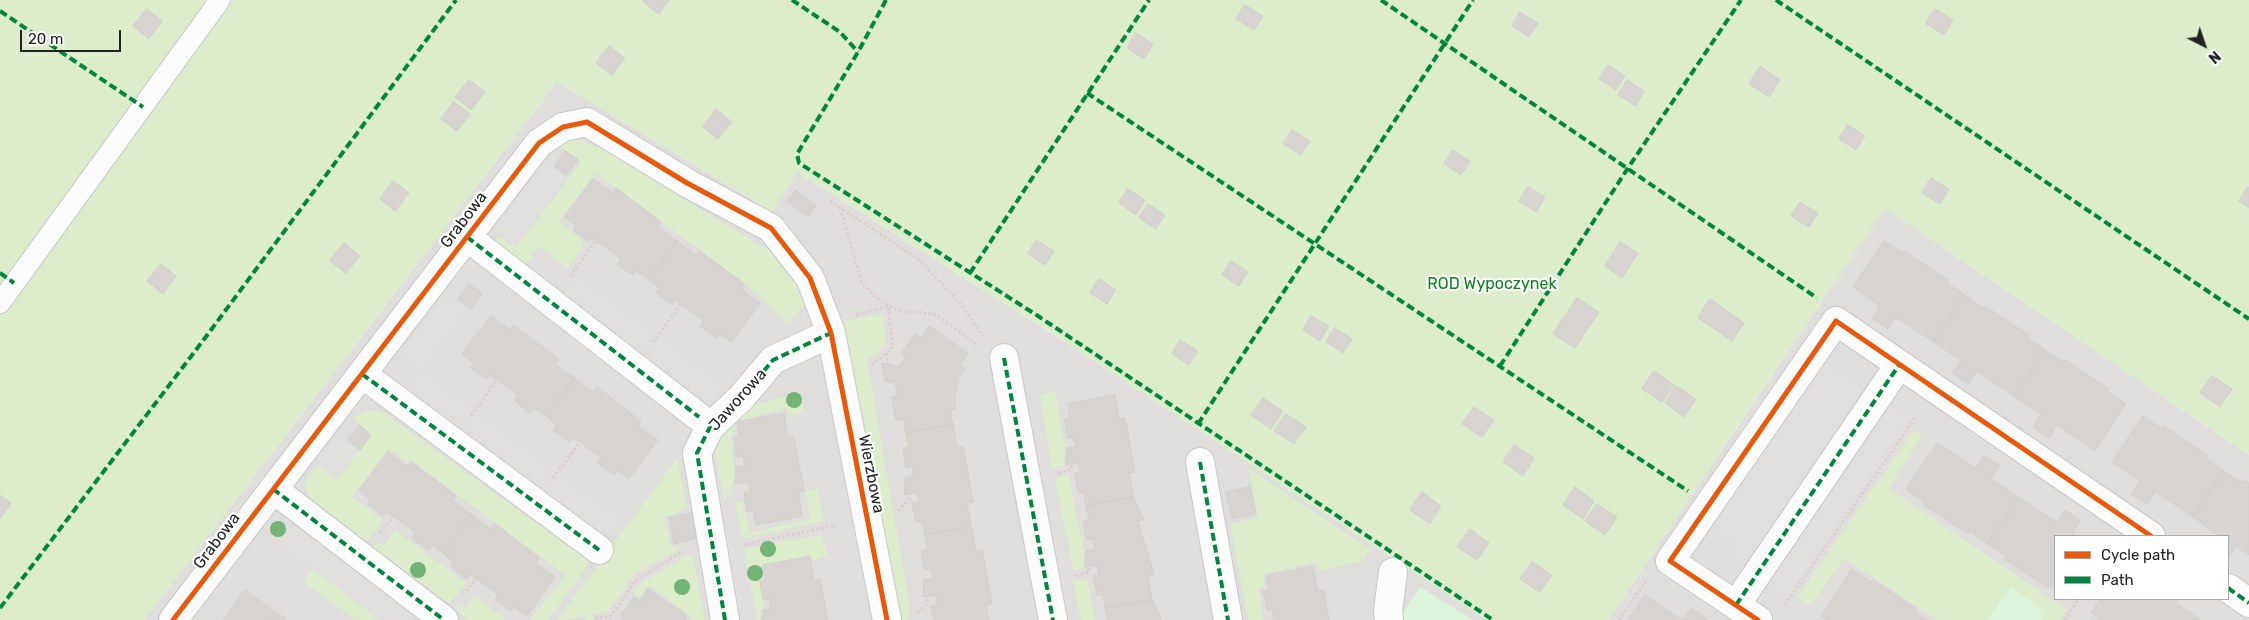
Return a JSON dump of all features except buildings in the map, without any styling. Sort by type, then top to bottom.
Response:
[{"type":"street","name":"Grabowa","points":[[173,620],[539,143],[563,126],[586,122],[687,183],[771,228],[810,278],[841,324]]},
{"type":"street","points":[[467,237],[699,417]]},
{"type":"street","points":[[1899,365],[1747,613],[1670,561],[1836,321],[2150,535]]},
{"type":"street","name":"Wierzbowa","points":[[841,324],[868,519],[887,620]]},
{"type":"street","name":"Jaworowa","points":[[725,620],[697,453],[710,427],[741,398],[773,360],[841,324]]},
{"type":"street","points":[[992,350],[1053,620]]},
{"type":"street","points":[[362,374],[599,550]]},
{"type":"street","points":[[1200,462],[1228,620]]},
{"type":"street","points":[[273,489],[444,620]]},
{"type":"street","points":[[1389,620],[1388,611],[1393,572]]},
{"type":"street","points":[[2229,589],[2249,603]]},
{"type":"lane","points":[[0,303],[220,0]]},
{"type":"path","points":[[830,201],[918,259],[961,304],[992,350]]},
{"type":"path","points":[[840,208],[862,283],[873,295],[888,306],[902,312],[936,315],[992,350]]},
{"type":"path","points":[[550,302],[596,241]]},
{"type":"path","points":[[634,366],[681,304]]},
{"type":"path","points":[[841,324],[888,306]]},
{"type":"path","points":[[873,375],[871,365],[893,347],[888,306]]},
{"type":"path","points":[[886,353],[888,365]]},
{"type":"path","points":[[452,441],[498,380]]},
{"type":"path","points":[[1783,608],[1918,413]]},
{"type":"path","points":[[535,503],[580,442]]},
{"type":"path","points":[[1052,474],[1071,470],[1071,464]]},
{"type":"path","points":[[896,502],[898,512],[909,499],[909,494]]},
{"type":"path","points":[[740,546],[868,519]]},
{"type":"path","points":[[597,620],[610,619],[636,581],[684,550],[712,540]]},
{"type":"path","points":[[1619,620],[1652,572],[1670,561]]},
{"type":"path","points":[[1071,577],[1089,572],[1089,566]]},
{"type":"path","points":[[917,614],[927,603],[927,597]]},
{"type":"path","points":[[2065,620],[2078,600]]},
{"type":"path","points":[[915,605],[918,620]]},
{"type":"shaded area","points":[[557,82],[771,211],[797,172],[1079,351],[1486,620],[144,620]]},
{"type":"shaded area","points":[[525,135],[535,142],[358,373],[349,366]]},
{"type":"shaded area","points":[[545,162],[566,178],[514,246],[494,230]]},
{"type":"shaded area","points":[[1885,208],[2249,455],[2249,620],[1608,620]]},
{"type":"shaded area","points":[[576,276],[652,333],[637,354],[561,296]]},
{"type":"shaded area","points":[[447,294],[468,309],[420,371],[400,356]]},
{"type":"shaded area","points":[[660,339],[722,386],[707,407],[645,359]]},
{"type":"shaded area","points":[[1822,361],[1864,389],[1745,566],[1728,555],[1735,544],[1710,528]]},
{"type":"shaded area","points":[[345,371],[355,379],[240,527],[230,519]]},
{"type":"shaded area","points":[[422,372],[469,407],[454,428],[406,393]]},
{"type":"shaded area","points":[[1034,397],[1074,620],[1063,620],[1025,400]]},
{"type":"shaded area","points":[[1887,403],[1908,417],[1788,596],[1767,581]]},
{"type":"shaded area","points":[[476,412],[553,469],[537,490],[461,433]]},
{"type":"shaded area","points":[[339,435],[359,451],[336,480],[317,464]]},
{"type":"shaded area","points":[[715,458],[745,620],[736,620],[707,459]]},
{"type":"shaded area","points":[[560,475],[622,520],[607,541],[545,495]]},
{"type":"shaded area","points":[[292,523],[420,620],[380,620],[278,542]]},
{"type":"green space","name":"ROD Wypoczynek","points":[[0,0],[2249,0],[2249,455],[1885,208],[1608,620],[1486,620],[1079,351],[797,172],[772,211],[557,82],[144,620],[0,620]]},
{"type":"green space","points":[[574,138],[602,149],[776,255],[808,302],[787,323],[746,284],[596,173],[559,221],[585,244],[568,268],[539,247],[523,268],[496,247],[495,239],[498,236],[516,248],[581,162],[558,145]]},
{"type":"green space","points":[[882,314],[886,336],[884,346],[867,360],[910,609],[907,620],[900,620],[842,322]]},
{"type":"green space","points":[[1055,391],[1065,446],[1064,466],[1052,467],[1040,395]]},
{"type":"green space","points":[[801,392],[803,412],[789,417],[786,408],[734,423],[735,433],[730,435],[734,461],[734,478],[729,494],[724,501],[712,440],[744,408]]},
{"type":"green space","points":[[367,411],[383,412],[590,562],[548,620],[530,620],[565,575],[410,459],[408,462],[389,449],[352,497],[383,520],[367,542],[330,516],[312,500],[305,484],[310,473],[317,464],[337,480],[371,435],[353,418]]},
{"type":"green space","points":[[1914,430],[1922,436],[1889,488],[2067,610],[2060,620],[1937,620],[1844,558],[1810,606],[1797,597]]},
{"type":"green space","points":[[677,459],[687,508],[664,518],[671,546],[681,548],[634,575],[607,612],[594,614],[593,620],[585,620],[585,617],[557,620]]},
{"type":"green space","points":[[1249,468],[1370,549],[1363,561],[1318,571],[1316,562],[1263,574],[1265,586],[1259,590],[1263,620],[1248,620],[1230,524],[1258,517]]},
{"type":"green space","points":[[1068,475],[1084,551],[1083,568],[1073,570],[1055,479]]},
{"type":"green space","points":[[817,488],[824,521],[742,538],[735,502],[742,501],[750,533],[810,519],[806,491]]},
{"type":"green space","points":[[395,530],[466,583],[449,604],[373,547],[378,542],[384,545]]},
{"type":"green space","points":[[822,535],[827,555],[814,560],[808,555],[758,567],[764,607],[760,610],[760,620],[757,620],[744,548]]},
{"type":"green space","points":[[686,556],[693,558],[705,620],[689,620],[690,616],[650,585],[639,597],[634,593],[641,583]]},
{"type":"green space","points":[[313,569],[379,620],[356,620],[303,582]]},
{"type":"green space","points":[[1087,578],[1095,620],[1081,620],[1073,582]]},
{"type":"green space","points":[[1420,587],[1473,620],[1403,620],[1402,614]]},
{"type":"green space","points":[[2011,587],[2046,612],[2041,620],[1987,620]]},
{"type":"green space","points":[[476,596],[506,620],[469,620],[455,610],[460,605],[465,609]]},
{"type":"marked path","points":[[0,608],[205,338],[456,0]]},
{"type":"marked path","points":[[792,0],[840,32],[858,52]]},
{"type":"marked path","points":[[886,0],[858,52],[797,154],[799,163],[1038,316],[1493,620]]},
{"type":"marked path","points":[[970,273],[1149,0]]},
{"type":"marked path","points":[[1381,0],[1817,298]]},
{"type":"marked path","points":[[1198,424],[1473,0]]},
{"type":"marked path","points":[[1500,366],[1628,168],[1741,0]]},
{"type":"marked path","points":[[1776,0],[2249,319]]},
{"type":"marked path","points":[[0,11],[143,107]]},
{"type":"marked path","points":[[1087,93],[1688,491]]},
{"type":"marked path","points":[[467,237],[699,417]]},
{"type":"marked path","points":[[0,273],[14,283]]},
{"type":"marked path","points":[[725,620],[697,453],[710,427],[741,398],[773,360],[831,333]]},
{"type":"marked path","points":[[1004,358],[1053,620]]},
{"type":"marked path","points":[[1736,605],[1899,365]]},
{"type":"marked path","points":[[362,374],[599,550]]},
{"type":"marked path","points":[[1200,462],[1228,620]]},
{"type":"marked path","points":[[273,489],[444,620]]},
{"type":"marked path","points":[[2229,589],[2249,603]]},
{"type":"cycle path","points":[[173,620],[539,143],[563,127],[587,122],[687,183],[771,228],[810,278],[831,333],[887,620]]},
{"type":"cycle path","points":[[1758,620],[1670,561],[1836,321],[2150,535]]}]
